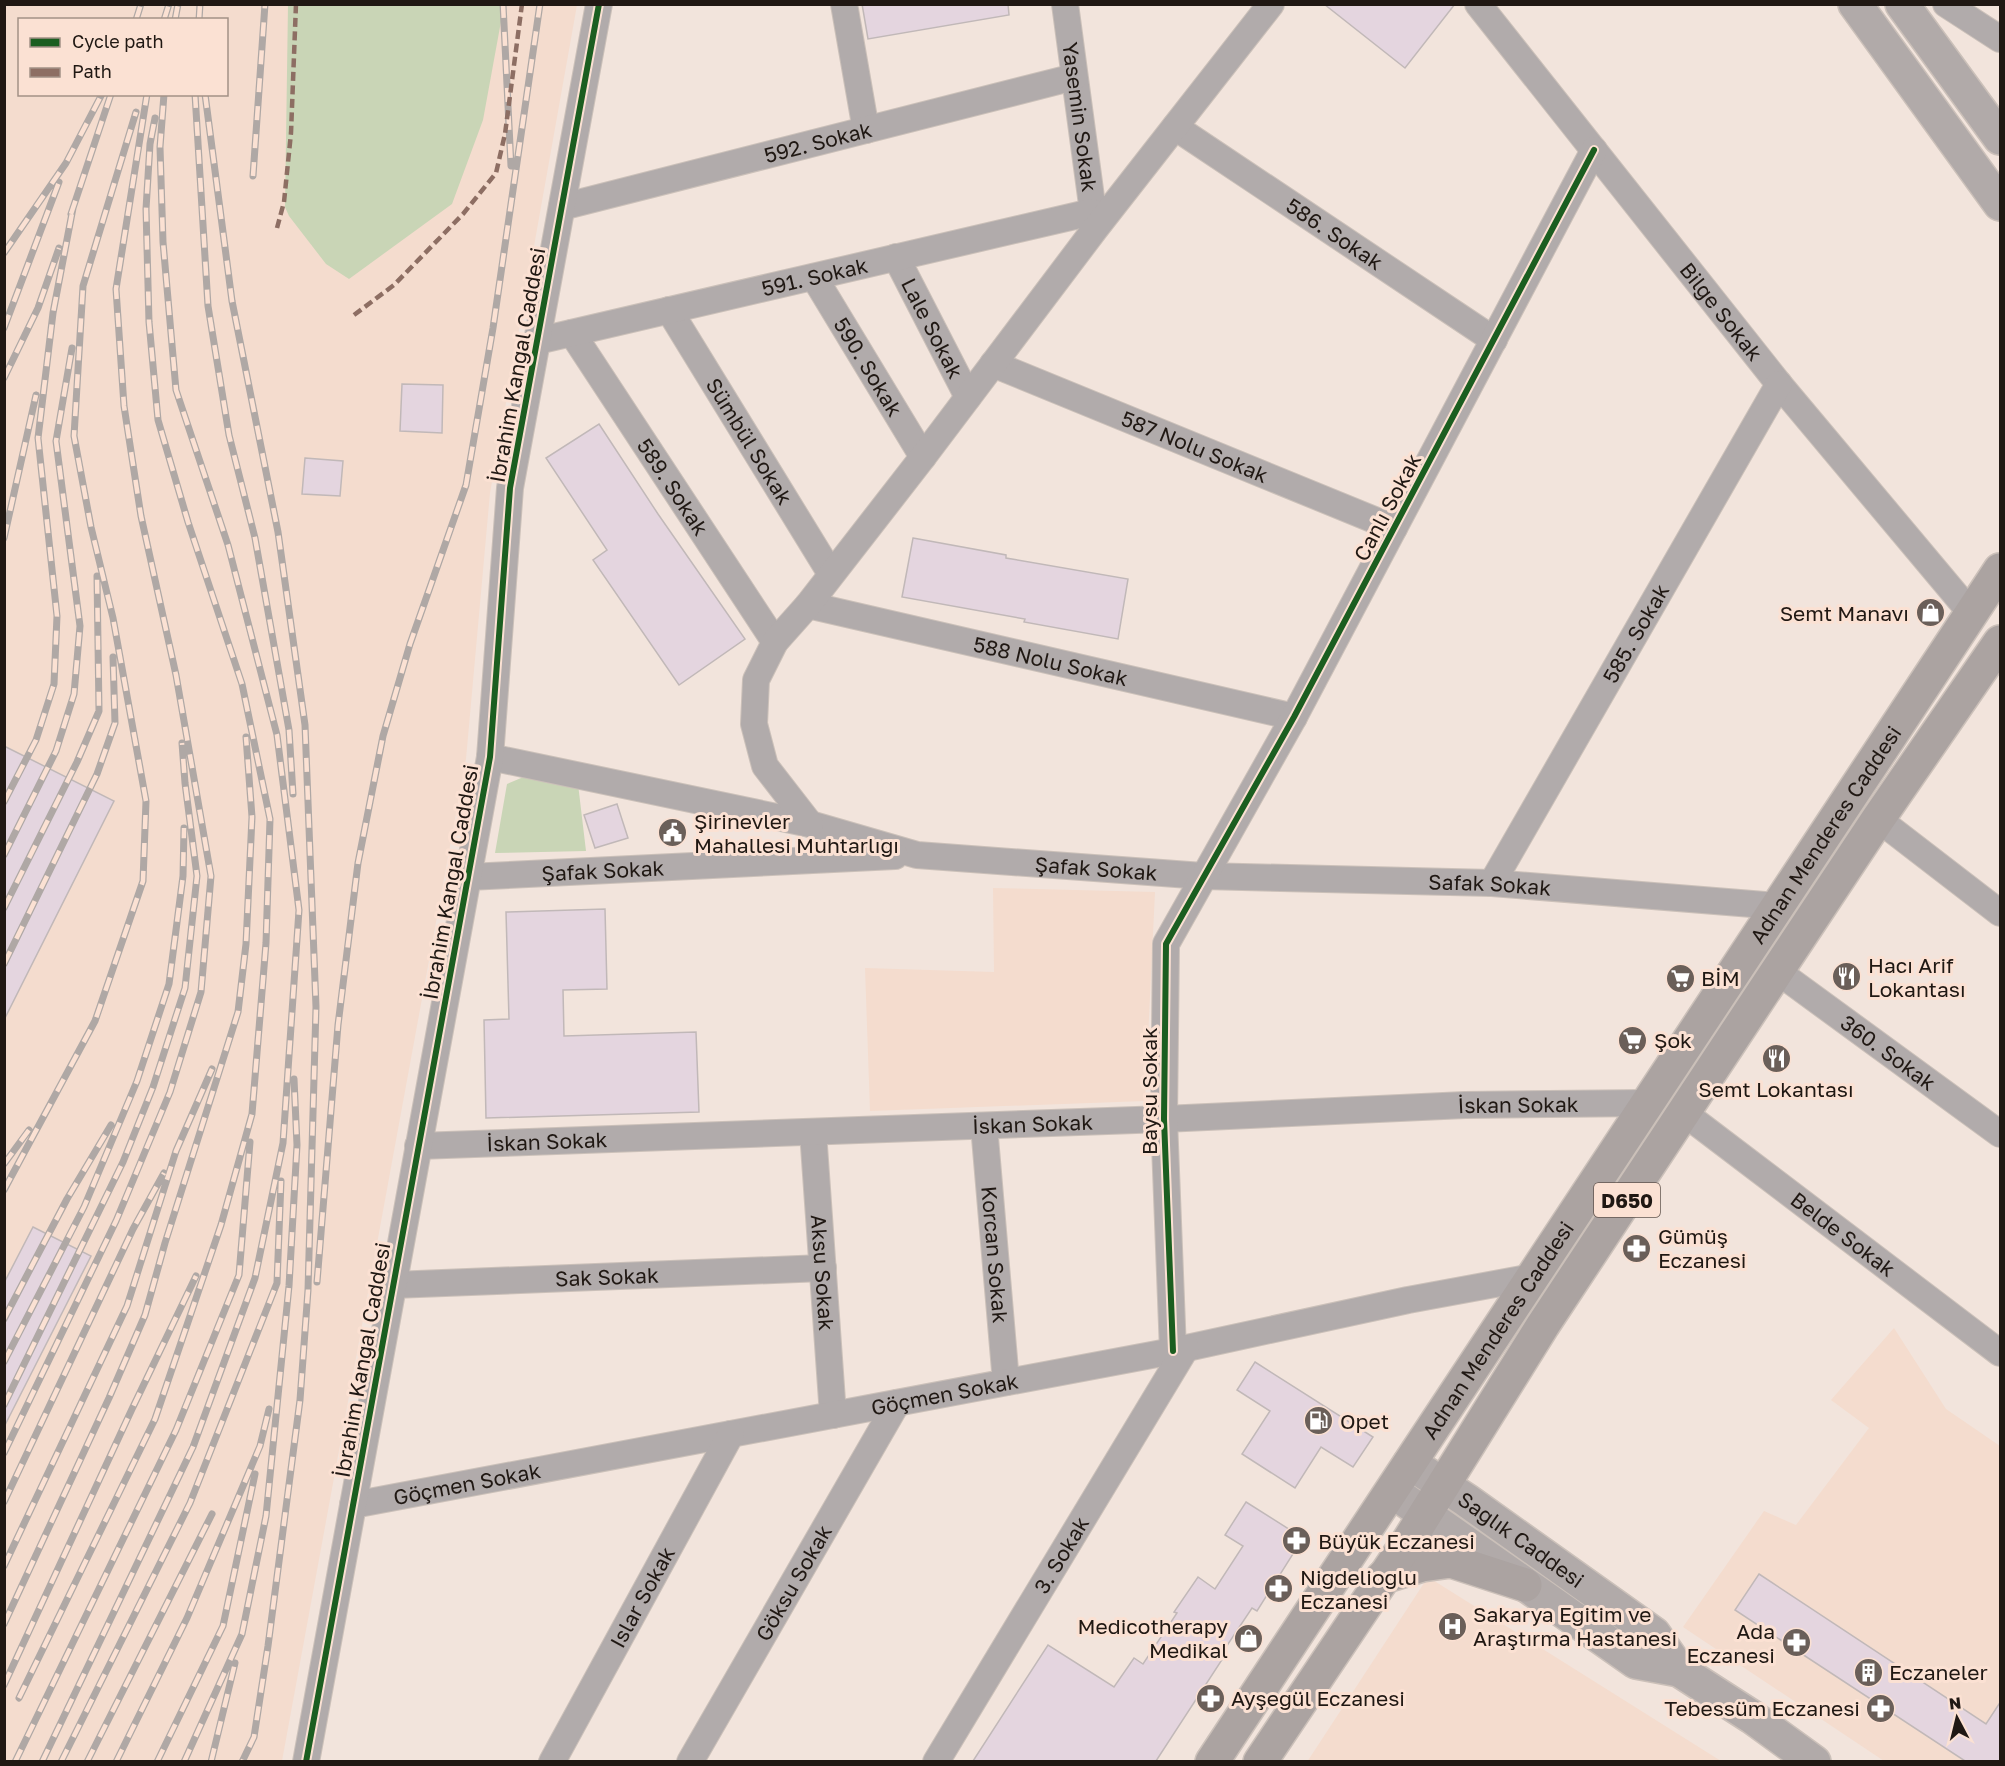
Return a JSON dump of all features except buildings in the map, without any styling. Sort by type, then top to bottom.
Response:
[{"type":"main road","points":[[1855,4],[2001,204]]},
{"type":"main road","points":[[1902,4],[2001,138]]},
{"type":"main road","name":"Adnan Menderes Caddesi","points":[[1212,1761],[2001,570]]},
{"type":"main road","name":"Adnan Menderes Caddesi","points":[[1260,1761],[1409,1540],[1544,1325],[1878,819],[2001,642]]},
{"type":"main road","points":[[1489,1414],[1472,1462],[1471,1482],[1483,1505],[1510,1531]]},
{"type":"main road","name":"Sağlık Caddesi","points":[[1410,1463],[1654,1634],[1679,1670]]},
{"type":"main road","name":"Sağlık Caddesi","points":[[1392,1491],[1636,1662],[1679,1670],[1752,1717],[1814,1761]]},
{"type":"main road","points":[[1383,1577],[1422,1565],[1451,1561],[1525,1585]]},
{"type":"street","points":[[844,4],[866,130]]},
{"type":"street","name":"Yasemin Sokak","points":[[1065,4],[1094,221]]},
{"type":"street","points":[[810,824],[765,766],[754,724],[756,680],[776,642],[808,605],[923,458],[1094,221],[1175,127],[1271,4]]},
{"type":"street","name":"Bilge Sokak","points":[[1478,4],[1779,384],[1971,613]]},
{"type":"street","points":[[1946,4],[2001,39]]},
{"type":"street","name":"İbrahim Kangal Caddesi","points":[[306,1761],[490,757],[510,488],[602,5]]},
{"type":"street","name":"592. Sokak","points":[[562,207],[1074,77]]},
{"type":"street","name":"586. Sokak","points":[[1175,127],[1494,340]]},
{"type":"street","name":"Canlı Sokak","points":[[1203,876],[1294,717],[1594,150]]},
{"type":"street","name":"591. Sokak","points":[[537,341],[896,257],[1094,221]]},
{"type":"street","name":"Lale Sokak","points":[[896,257],[968,397]]},
{"type":"street","name":"590. Sokak","points":[[814,276],[923,458]]},
{"type":"street","name":"Sümbül Sokak","points":[[669,310],[831,574]]},
{"type":"street","name":"589. Sokak","points":[[572,333],[776,642]]},
{"type":"street","name":"587 Nolu Sokak","points":[[993,364],[1394,528]]},
{"type":"street","name":"585. Sokak","points":[[1492,883],[1779,384]]},
{"type":"street","name":"588 Nolu Sokak","points":[[808,605],[1294,717]]},
{"type":"street","name":"Şafak Sokak","points":[[490,757],[810,824],[916,855]]},
{"type":"street","points":[[1878,819],[2001,913]]},
{"type":"street","name":"Şafak Sokak","points":[[468,877],[916,855],[1203,876]]},
{"type":"street","name":"Safak Sokak","points":[[1203,876],[1492,883],[1777,906]]},
{"type":"street","name":"Baysu Sokak","points":[[1179,1349],[1164,1119],[1166,944],[1203,876]]},
{"type":"street","name":"360. Sokak","points":[[1778,971],[2001,1134]]},
{"type":"street","name":"İskan Sokak","points":[[418,1146],[1164,1119],[1465,1105],[1648,1103]]},
{"type":"street","name":"Belde Sokak","points":[[1684,1113],[2000,1351]]},
{"type":"street","name":"Korcan Sokak","points":[[984,1126],[1006,1382]]},
{"type":"street","name":"Aksu Sokak","points":[[813,1132],[833,1415]]},
{"type":"street","name":"Sak Sokak","points":[[393,1285],[823,1268]]},
{"type":"street","name":"Göçmen Sokak","points":[[353,1505],[1179,1349],[1408,1300],[1533,1277]]},
{"type":"street","name":"3. Sokak","points":[[936,1761],[1179,1349]]},
{"type":"street","name":"Göksu Sokak","points":[[690,1761],[897,1403]]},
{"type":"street","name":"Islar Sokak","points":[[552,1761],[730,1434]]},
{"type":"shaded area","points":[[5,5],[577,5],[490,493],[466,759],[282,1761],[5,1762]]},
{"type":"shaded area","points":[[993,888],[1155,892],[1145,1101],[870,1111],[865,968],[994,972]]},
{"type":"shaded area","points":[[1894,1328],[1946,1409],[2000,1446],[2000,1761],[1884,1761],[1683,1627],[1764,1511],[1796,1525],[1869,1428],[1831,1400]]},
{"type":"shaded area","name":"Sakarya Eğitim ve Araştırma Hastanesi","points":[[1428,1577],[1721,1761],[1307,1762]]},
{"type":"green space","points":[[288,5],[504,5],[483,120],[452,204],[349,279],[326,264],[289,216],[285,207]]},
{"type":"green space","points":[[533,773],[578,784],[586,851],[495,853],[507,784]]},
{"type":"railway","points":[[137,18],[141,4]]},
{"type":"railway","points":[[165,18],[169,4]]},
{"type":"railway","points":[[175,18],[178,4]]},
{"type":"railway","points":[[199,18],[200,4]]},
{"type":"railway","points":[[253,176],[265,4]]},
{"type":"railway","points":[[503,4],[511,166]]},
{"type":"railway","points":[[317,1282],[338,1025],[358,863],[383,736],[410,644],[466,485],[493,328],[540,4]]},
{"type":"railway","points":[[4,253],[66,163],[101,96]]},
{"type":"railway","points":[[71,214],[110,96]]},
{"type":"railway","points":[[4,1453],[116,1221],[170,1092],[201,992],[211,876],[176,675],[141,516],[124,406],[116,289],[147,96]]},
{"type":"railway","points":[[42,1762],[193,1447],[255,1278],[283,1143],[299,910],[277,735],[228,545],[176,390],[163,242],[160,147],[164,96]]},
{"type":"railway","points":[[195,96],[208,306],[229,435],[255,538],[289,730],[293,794]]},
{"type":"railway","points":[[205,96],[232,301],[278,532],[305,725],[316,1007],[308,1290],[300,1400],[254,1737],[242,1762]]},
{"type":"railway","points":[[4,1190],[95,1021],[143,881],[146,801],[113,618],[91,527],[74,436],[83,286],[136,112]]},
{"type":"railway","points":[[19,1698],[155,1419],[221,1225],[252,1114],[266,943],[270,819],[242,684],[188,522],[158,420],[149,322],[146,209],[150,144],[155,118]]},
{"type":"railway","points":[[4,328],[59,182]]},
{"type":"railway","points":[[4,802],[36,740],[54,684],[57,616],[38,438],[53,313],[73,208]]},
{"type":"railway","points":[[4,378],[38,308],[59,248]]},
{"type":"railway","points":[[4,855],[56,751],[74,694],[80,626],[56,441],[72,348]]},
{"type":"railway","points":[[4,538],[36,395]]},
{"type":"railway","points":[[4,908],[77,762],[99,711],[97,576]]},
{"type":"railway","points":[[4,964],[97,774],[115,723],[113,657]]},
{"type":"railway","points":[[4,1624],[145,1315],[165,1243],[238,1012],[246,944],[252,817],[246,737]]},
{"type":"railway","points":[[4,1405],[123,1162],[153,1087],[185,988],[197,876],[182,743]]},
{"type":"railway","points":[[4,1362],[84,1207],[137,1081],[169,984],[183,876],[184,828]]},
{"type":"railway","points":[[4,1566],[127,1306],[176,1151],[212,1069]]},
{"type":"railway","points":[[184,1762],[242,1634],[266,1516],[289,1286],[297,1145],[294,1079]]},
{"type":"railway","points":[[4,1319],[67,1199],[111,1125]]},
{"type":"railway","points":[[4,1164],[29,1130]]},
{"type":"railway","points":[[15,1762],[176,1430],[239,1275],[250,1142]]},
{"type":"railway","points":[[4,1502],[133,1229],[164,1173]]},
{"type":"railway","points":[[61,1762],[190,1503],[277,1283],[281,1181]]},
{"type":"railway","points":[[4,1685],[196,1276]]},
{"type":"railway","points":[[116,1762],[187,1618],[260,1446],[269,1409]]},
{"type":"railway","points":[[157,1762],[223,1626],[255,1474]]},
{"type":"railway","points":[[87,1762],[212,1514]]},
{"type":"railway","points":[[211,1762],[235,1663]]},
{"type":"marked path","points":[[277,228],[284,202],[291,133],[296,4]]},
{"type":"marked path","points":[[354,315],[394,285],[463,214],[496,173],[505,134],[522,4]]},
{"type":"cycle path","points":[[306,1762],[490,757],[510,488],[599,4]]},
{"type":"cycle path","points":[[1173,1351],[1164,1119],[1166,944],[1294,717],[1594,150]]},
{"type":"place","name":"Semt Manavı","points":[[1930,613]]},
{"type":"place","name":"Şirinevler Mahallesi Muhtarlığı","points":[[673,833]]},
{"type":"place","name":"Hacı Arif Lokantası","points":[[1847,977]]},
{"type":"place","name":"BİM","points":[[1680,978]]},
{"type":"place","name":"Şok","points":[[1633,1040]]},
{"type":"place","name":"Semt Lokantası","points":[[1776,1058]]},
{"type":"place","name":"Gümüş Eczanesi","points":[[1637,1248]]},
{"type":"place","name":"Opet","points":[[1319,1421]]},
{"type":"place","name":"Büyük Eczanesi","points":[[1297,1541]]},
{"type":"place","name":"Niğdelioğlu Eczanesi","points":[[1279,1589]]},
{"type":"place","name":"Sakarya Eğitim ve Araştırma Hastanesi","points":[[1452,1626]]},
{"type":"place","name":"Medicotherapy Medikal","points":[[1249,1638]]},
{"type":"place","name":"Ada Eczanesi","points":[[1796,1643]]},
{"type":"place","name":"Eczaneler","points":[[1868,1672]]},
{"type":"place","name":"Ayşegül Eczanesi","points":[[1210,1698]]},
{"type":"place","name":"Tebessüm Eczanesi","points":[[1881,1708]]}]
